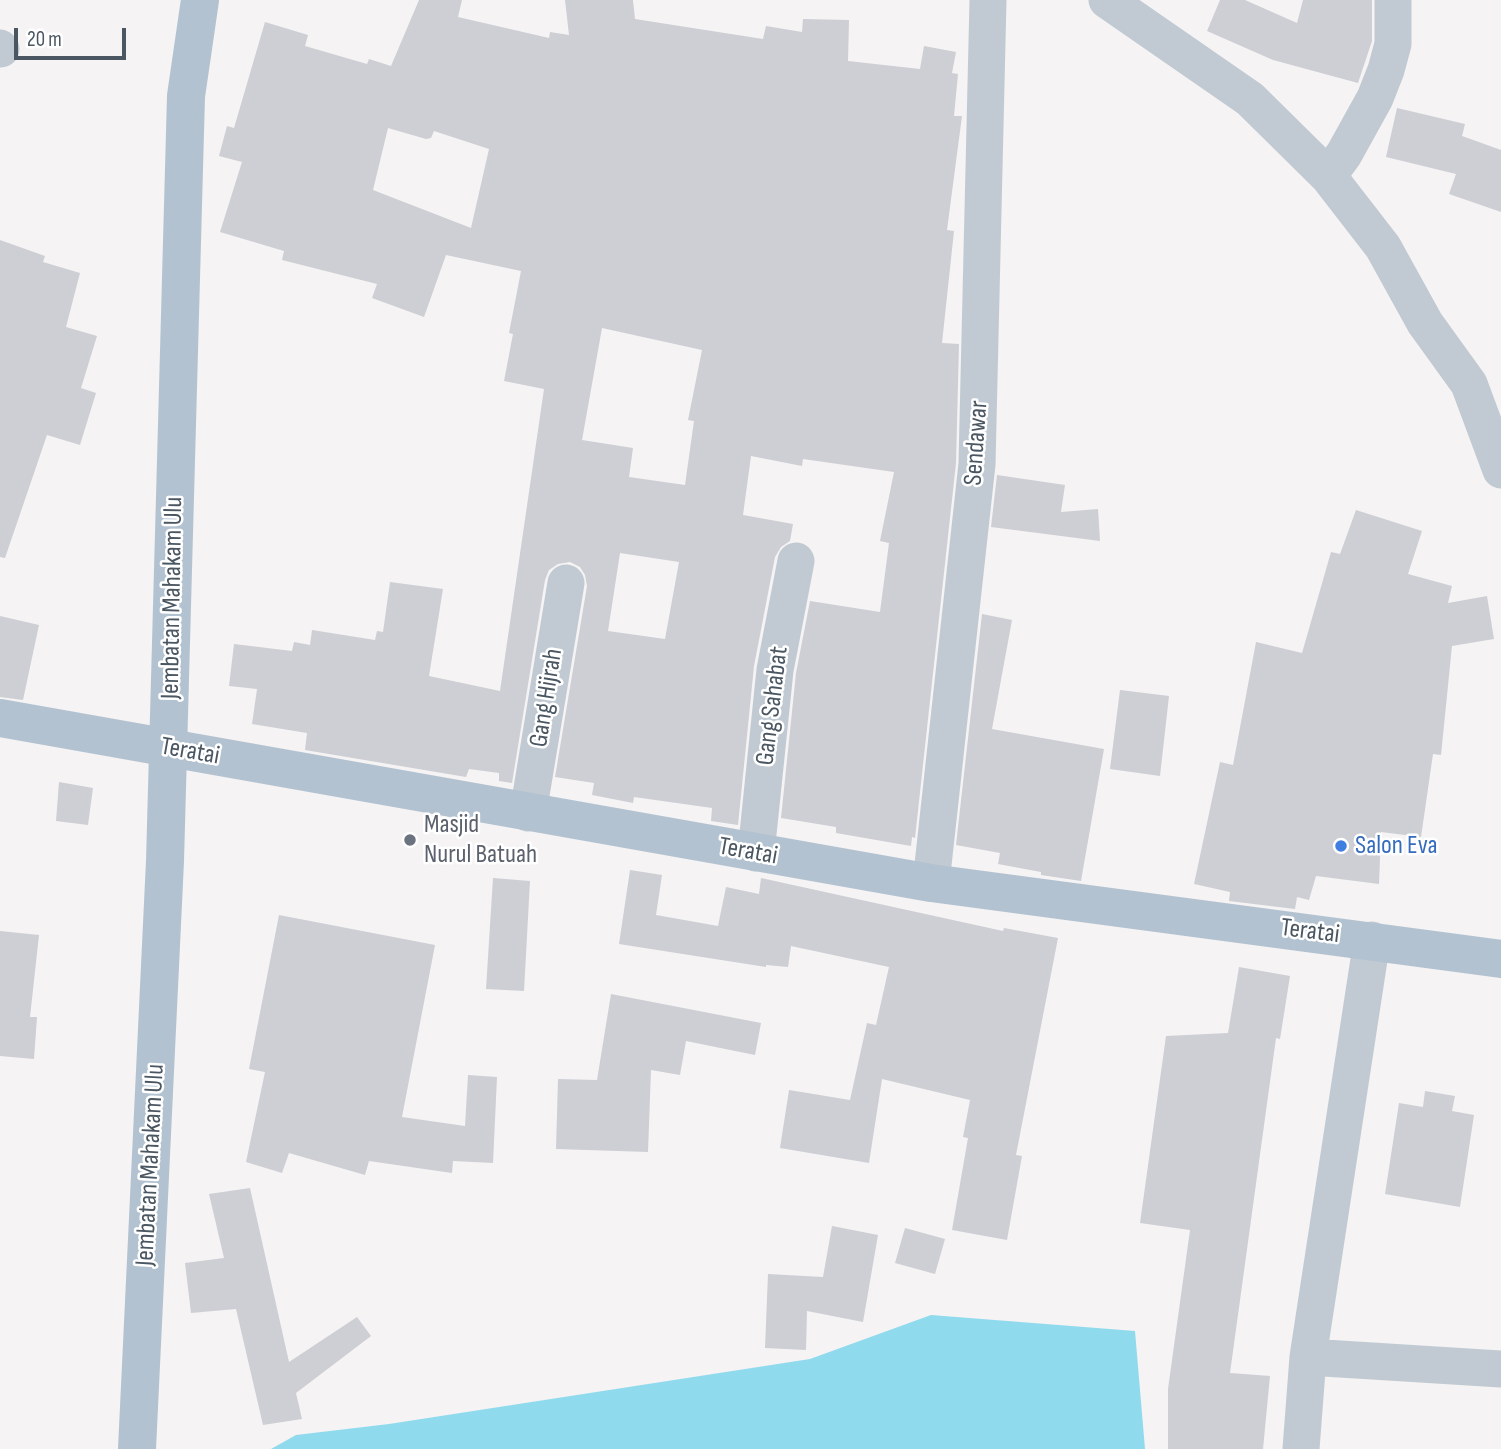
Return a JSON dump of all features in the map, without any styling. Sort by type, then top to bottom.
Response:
[{"type":"main road","name":"Jembatan Mahakam Ulu","points":[[137,1449],[166,848],[186,96],[200,0]]},
{"type":"main road","name":"Teratai","points":[[0,718],[931,883],[1501,958]]},
{"type":"street","name":"Sendawar","points":[[931,883],[977,464],[988,0]]},
{"type":"street","points":[[1328,176],[1345,155],[1375,98],[1393,44],[1393,0]]},
{"type":"street","points":[[1122,5],[1251,99],[1328,176],[1383,247],[1425,323],[1469,384],[1501,470]]},
{"type":"street","name":"Gang Sahabat","points":[[757,853],[775,670],[796,561]]},
{"type":"street","name":"Gang Hijrah","points":[[528,813],[566,583]]},
{"type":"street","points":[[1301,1449],[1308,1357],[1372,940]]},
{"type":"street","points":[[1308,1357],[1501,1369]]},
{"type":"water","points":[[931,1315],[1135,1331],[1145,1449],[271,1449],[296,1435],[389,1424],[810,1359]]},
{"type":"building","points":[[419,0],[462,0],[458,17],[549,38],[550,32],[569,35],[565,0],[633,0],[635,19],[763,39],[766,26],[802,32],[803,19],[849,20],[848,61],[920,69],[924,46],[956,52],[952,73],[958,74],[954,116],[962,116],[947,230],[954,231],[942,343],[959,344],[956,463],[915,838],[912,837],[911,846],[836,833],[836,827],[781,818],[796,673],[810,601],[880,612],[889,543],[880,541],[894,472],[803,459],[802,466],[751,456],[743,515],[793,524],[790,541],[781,547],[775,557],[754,666],[738,825],[711,821],[712,808],[634,797],[633,803],[592,795],[594,783],[555,777],[587,586],[580,567],[570,562],[558,564],[549,570],[545,580],[512,783],[499,781],[499,773],[469,769],[466,777],[305,750],[307,733],[252,724],[257,689],[229,686],[234,644],[292,651],[294,642],[310,645],[312,630],[375,640],[377,631],[383,632],[390,582],[443,589],[429,676],[500,691],[544,389],[504,381],[513,334],[509,333],[521,271],[446,255],[424,317],[372,298],[377,284],[282,260],[284,251],[220,232],[242,162],[219,156],[227,126],[234,128],[265,22],[308,35],[305,46],[367,64],[369,59],[391,66]],"holes":[[[388,128],[426,139],[431,138],[434,131],[489,149],[471,228],[373,190]],[[602,328],[702,350],[688,420],[694,421],[685,485],[629,477],[633,448],[582,440]],[[620,553],[679,562],[665,639],[608,631]]]},
{"type":"building","points":[[1220,0],[1245,0],[1297,23],[1303,0],[1372,0],[1372,41],[1358,83],[1273,60],[1207,31]]},
{"type":"building","points":[[1397,108],[1465,124],[1462,136],[1501,150],[1501,212],[1449,194],[1456,174],[1386,157]]},
{"type":"building","points":[[0,240],[45,256],[43,262],[80,273],[66,327],[97,336],[81,388],[96,393],[80,445],[47,435],[5,558],[0,557]]},
{"type":"building","points":[[997,475],[1065,485],[1061,512],[1098,509],[1100,541],[991,527]]},
{"type":"building","points":[[1356,510],[1422,531],[1408,574],[1452,586],[1448,603],[1487,596],[1494,639],[1452,646],[1441,755],[1433,754],[1421,837],[1381,832],[1379,884],[1316,876],[1309,900],[1297,897],[1295,909],[1229,901],[1230,892],[1194,884],[1220,762],[1233,765],[1256,642],[1302,653],[1331,552],[1340,554]]},
{"type":"building","points":[[982,614],[1012,620],[992,729],[1104,749],[1081,881],[1041,875],[1041,872],[998,864],[1000,853],[956,845]]},
{"type":"building","points":[[0,616],[39,625],[23,700],[0,697]]},
{"type":"building","points":[[1120,690],[1169,696],[1160,776],[1110,769]]},
{"type":"building","points":[[59,782],[93,788],[88,825],[56,821]]},
{"type":"building","points":[[630,870],[662,875],[656,915],[718,926],[726,887],[759,894],[761,878],[1003,931],[1004,928],[1058,938],[1016,1155],[1022,1156],[1007,1240],[952,1230],[968,1138],[963,1137],[970,1100],[882,1079],[869,1163],[780,1148],[789,1090],[850,1100],[867,1023],[876,1025],[889,967],[791,946],[788,967],[766,967],[619,944]]},
{"type":"building","points":[[493,878],[530,881],[524,991],[486,989]]},
{"type":"building","points":[[279,915],[435,945],[402,1117],[465,1126],[468,1075],[497,1077],[493,1163],[453,1161],[452,1173],[369,1161],[365,1175],[289,1153],[282,1173],[246,1162],[265,1072],[249,1069]]},
{"type":"building","points":[[0,931],[39,935],[30,1017],[37,1017],[34,1059],[0,1056]]},
{"type":"building","points":[[1239,967],[1290,976],[1280,1039],[1276,1038],[1230,1373],[1270,1376],[1263,1449],[1168,1449],[1168,1389],[1190,1230],[1140,1223],[1166,1036],[1228,1033]]},
{"type":"building","points":[[611,994],[761,1023],[755,1055],[686,1041],[680,1075],[651,1070],[648,1152],[556,1149],[558,1079],[597,1080]]},
{"type":"building","points":[[1425,1091],[1455,1096],[1452,1111],[1474,1115],[1460,1207],[1385,1194],[1399,1103],[1423,1107]]},
{"type":"building","points":[[250,1188],[289,1362],[357,1317],[371,1336],[296,1393],[302,1419],[263,1425],[236,1309],[191,1313],[185,1263],[224,1258],[209,1194]]},
{"type":"building","points":[[832,1226],[878,1235],[863,1322],[807,1311],[806,1350],[765,1348],[768,1274],[823,1277]]},
{"type":"building","points":[[905,1228],[945,1239],[935,1274],[895,1263]]},
{"type":"place","name":"Masjid Nurul Batuah","points":[[410,840]]},
{"type":"place","name":"Salon Eva","points":[[1341,846]]}]
